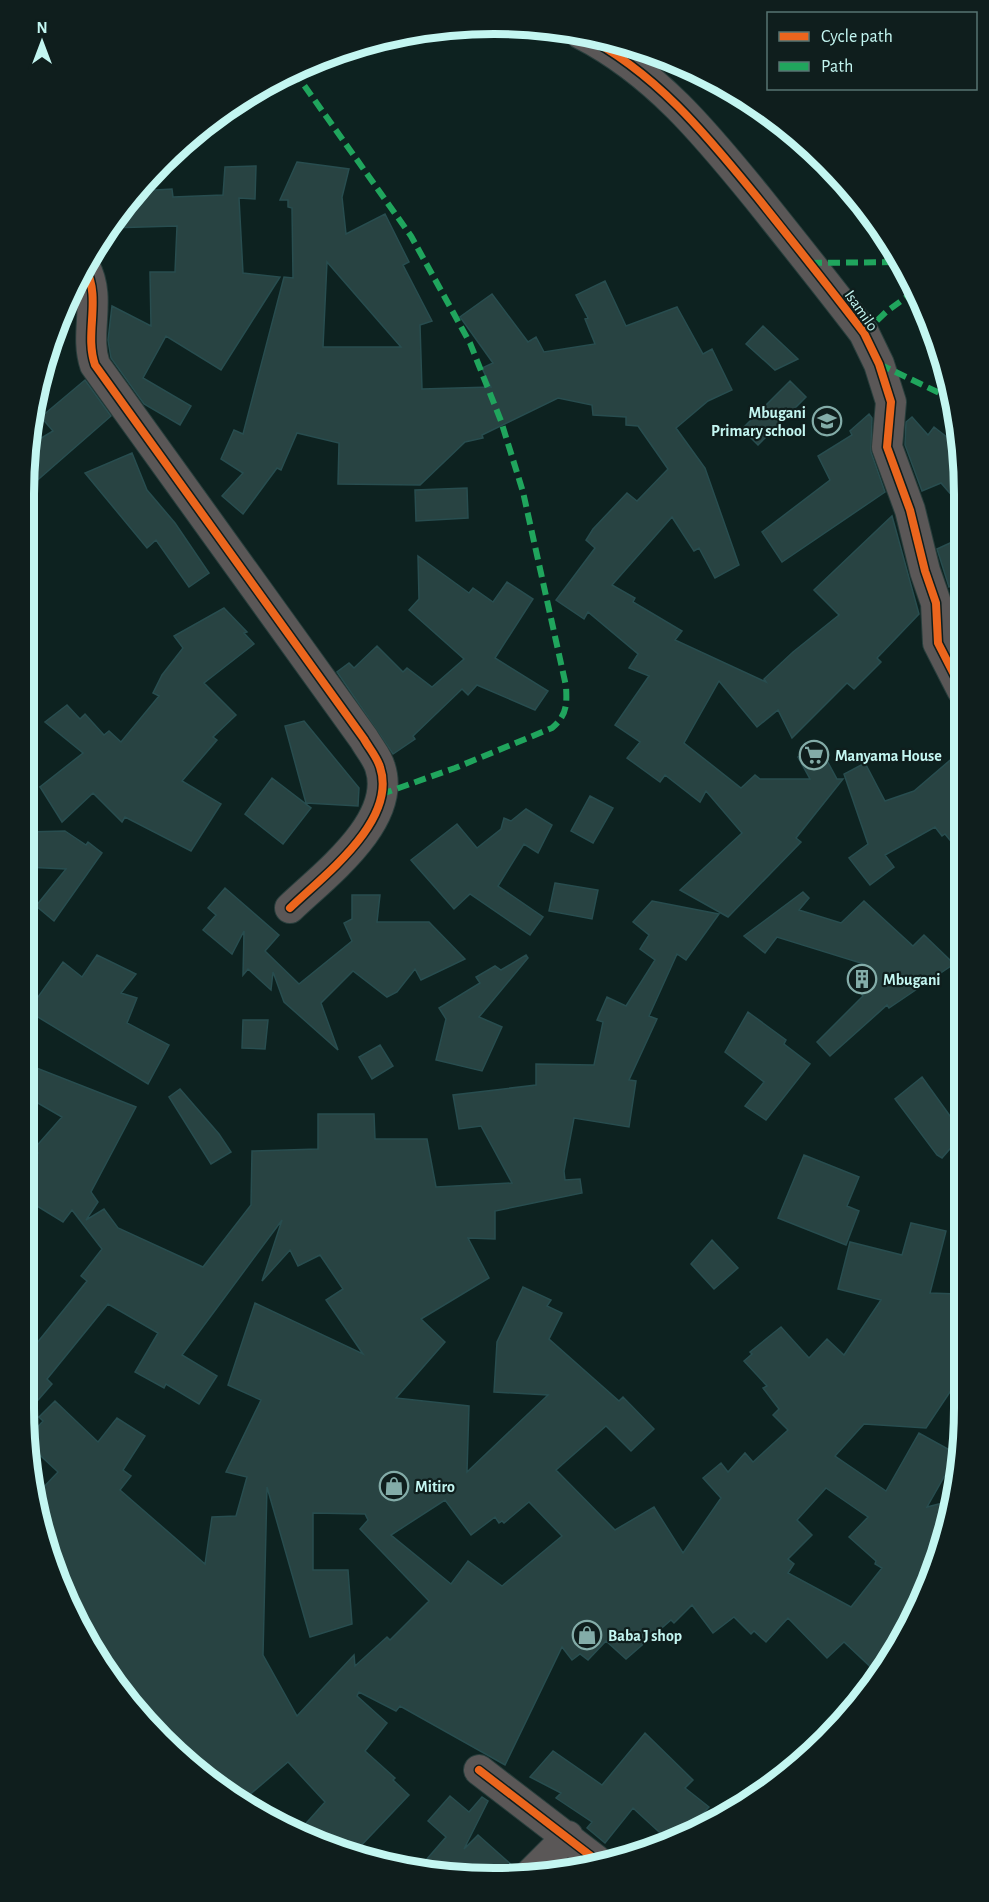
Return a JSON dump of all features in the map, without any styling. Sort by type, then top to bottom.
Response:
[{"type":"street","name":"Isamilo","points":[[610,49],[653,81],[705,133],[864,333],[879,364],[891,402],[887,447],[910,510],[936,603],[938,643],[954,674]]},
{"type":"street","points":[[88,279],[94,298],[90,350],[95,365],[364,739],[381,767],[382,794],[372,822],[347,854],[290,908]]},
{"type":"street","points":[[479,1770],[593,1857]]},
{"type":"street","points":[[538,1866],[568,1836]]},
{"type":"building","points":[[297,162],[349,169],[342,197],[346,234],[385,214],[409,262],[403,265],[432,321],[420,325],[422,389],[491,387],[482,368],[493,363],[460,317],[492,294],[528,342],[536,337],[544,352],[595,344],[585,319],[588,318],[576,295],[605,281],[626,326],[677,307],[703,354],[712,349],[732,390],[708,401],[676,428],[705,468],[739,565],[715,578],[699,548],[694,551],[672,517],[612,585],[635,598],[633,602],[682,631],[675,640],[766,682],[764,679],[793,652],[839,615],[814,590],[892,516],[919,614],[877,658],[881,662],[854,689],[847,683],[792,738],[778,710],[757,727],[719,681],[684,743],[741,788],[755,775],[760,779],[810,779],[798,757],[819,746],[837,779],[843,779],[796,838],[801,842],[728,917],[680,890],[742,833],[706,791],[700,802],[665,775],[660,782],[627,758],[640,742],[615,725],[649,676],[629,668],[638,654],[588,612],[584,619],[556,600],[595,548],[586,540],[593,529],[627,493],[637,501],[668,469],[638,426],[626,425],[626,417],[593,415],[592,405],[558,398],[482,435],[483,438],[465,442],[420,485],[338,484],[339,443],[297,433],[281,470],[277,468],[243,514],[222,496],[243,473],[221,459],[234,430],[243,434],[284,277],[293,278],[292,208],[288,207],[288,200],[280,200]],"holes":[[[327,262],[401,347],[323,347]]]},
{"type":"building","points":[[256,166],[255,199],[239,198],[243,273],[280,277],[221,370],[166,336],[143,378],[191,406],[180,425],[144,404],[111,358],[108,340],[112,306],[151,326],[150,272],[175,272],[177,226],[120,228],[150,190],[172,189],[173,197],[223,195],[225,167]]},
{"type":"building","points":[[763,326],[798,359],[775,370],[746,344]]},
{"type":"building","points":[[85,380],[111,416],[34,483],[37,440],[53,431],[41,417]]},
{"type":"building","points":[[790,381],[806,397],[758,445],[742,429]]},
{"type":"building","points":[[869,414],[872,418],[871,452],[885,492],[782,562],[762,532],[830,480],[818,456],[852,435],[850,431]]},
{"type":"building","points":[[912,417],[928,435],[934,427],[952,441],[954,498],[941,483],[922,491],[905,445],[906,422]]},
{"type":"building","points":[[132,453],[147,490],[175,523],[209,573],[189,587],[156,540],[147,548],[85,473]]},
{"type":"building","points":[[467,488],[468,518],[416,521],[415,490]]},
{"type":"building","points":[[954,541],[954,584],[949,587],[937,549]]},
{"type":"building","points":[[418,556],[469,593],[473,588],[493,602],[507,582],[533,599],[495,658],[548,691],[535,710],[477,685],[468,695],[462,689],[413,736],[415,739],[393,754],[337,672],[349,663],[354,668],[377,646],[403,672],[407,668],[432,687],[464,659],[409,610],[419,599]]},
{"type":"building","points":[[224,608],[247,632],[244,633],[254,644],[204,683],[236,715],[213,737],[217,740],[182,781],[221,804],[191,851],[125,817],[122,822],[93,793],[62,822],[40,787],[83,753],[45,722],[67,705],[80,719],[85,714],[104,735],[109,731],[121,742],[159,696],[153,693],[162,675],[183,648],[174,636]]},
{"type":"building","points":[[304,721],[359,788],[358,806],[306,803],[285,726]]},
{"type":"building","points":[[954,757],[954,845],[945,834],[942,836],[935,827],[885,855],[894,867],[870,885],[849,858],[868,844],[844,774],[865,763],[885,801],[914,791]]},
{"type":"building","points":[[272,778],[311,808],[283,844],[245,814]]},
{"type":"building","points":[[590,796],[613,808],[593,843],[571,831]]},
{"type":"building","points":[[526,809],[552,825],[538,853],[524,844],[498,886],[543,917],[530,935],[470,894],[454,909],[411,860],[457,824],[477,848],[501,829],[504,818],[511,821]]},
{"type":"building","points":[[65,831],[86,845],[88,842],[102,853],[54,921],[36,906],[66,869],[34,867],[34,832]]},
{"type":"building","points":[[555,883],[598,890],[592,919],[549,911]]},
{"type":"building","points":[[225,888],[279,935],[265,951],[299,984],[352,941],[344,923],[352,919],[352,895],[380,895],[377,922],[429,922],[465,959],[421,980],[415,969],[397,992],[387,997],[353,971],[321,1003],[338,1050],[284,1002],[273,972],[271,990],[248,969],[243,975],[244,931],[232,954],[203,930],[216,915],[208,908]]},
{"type":"building","points":[[803,892],[809,898],[799,910],[841,923],[864,901],[913,946],[924,935],[954,964],[889,1008],[887,1005],[830,1056],[817,1042],[863,996],[848,977],[864,964],[777,937],[765,953],[744,936]]},
{"type":"building","points":[[652,901],[719,914],[686,960],[677,954],[649,1016],[657,1019],[629,1080],[636,1081],[629,1127],[574,1118],[564,1171],[565,1180],[580,1179],[582,1193],[495,1211],[495,1239],[468,1238],[489,1278],[421,1319],[445,1342],[396,1398],[469,1406],[467,1472],[548,1395],[494,1392],[497,1342],[523,1287],[551,1300],[547,1306],[562,1313],[549,1339],[619,1401],[623,1397],[654,1429],[631,1451],[606,1426],[556,1470],[615,1530],[654,1507],[683,1553],[721,1498],[703,1478],[721,1463],[728,1472],[745,1453],[753,1462],[788,1430],[773,1415],[779,1409],[763,1388],[767,1386],[744,1361],[752,1354],[750,1352],[781,1327],[809,1358],[827,1339],[844,1355],[881,1300],[838,1289],[850,1242],[902,1255],[911,1223],[946,1231],[930,1293],[954,1294],[954,1386],[926,1428],[864,1424],[835,1456],[886,1491],[919,1433],[953,1452],[951,1464],[927,1507],[945,1502],[930,1555],[907,1611],[873,1669],[844,1642],[827,1658],[788,1618],[766,1642],[754,1631],[751,1634],[734,1617],[713,1633],[692,1605],[674,1623],[671,1620],[626,1659],[606,1641],[588,1660],[580,1654],[572,1660],[562,1647],[505,1765],[400,1706],[396,1711],[359,1692],[357,1696],[387,1723],[365,1751],[395,1778],[393,1780],[409,1795],[360,1847],[347,1843],[304,1826],[325,1802],[288,1762],[248,1796],[214,1772],[169,1733],[130,1688],[112,1663],[82,1611],[59,1555],[42,1489],[58,1472],[36,1452],[35,1430],[43,1421],[39,1417],[55,1401],[98,1442],[117,1418],[145,1436],[123,1470],[131,1476],[120,1490],[205,1564],[212,1517],[236,1516],[247,1477],[226,1472],[261,1400],[228,1385],[255,1303],[363,1354],[326,1300],[343,1289],[320,1255],[298,1266],[290,1250],[262,1281],[282,1220],[182,1355],[217,1376],[199,1404],[166,1384],[164,1388],[135,1372],[158,1333],[108,1304],[47,1379],[52,1384],[34,1405],[34,1347],[87,1281],[81,1276],[102,1249],[72,1210],[63,1222],[34,1204],[34,1160],[38,1153],[34,1149],[62,1117],[34,1101],[34,1067],[136,1107],[91,1192],[98,1202],[86,1220],[104,1209],[118,1228],[203,1267],[251,1205],[252,1151],[318,1149],[318,1114],[374,1114],[375,1139],[427,1139],[436,1187],[512,1183],[481,1126],[459,1129],[453,1095],[536,1085],[536,1064],[594,1065],[603,1022],[597,1020],[607,997],[626,1006],[655,960],[640,949],[649,935],[633,922]],"holes":[[[267,1487],[310,1637],[352,1624],[348,1570],[313,1570],[313,1513],[365,1514],[368,1520],[360,1529],[429,1601],[390,1640],[387,1637],[355,1666],[354,1655],[297,1716],[263,1655]],[[826,1488],[868,1517],[849,1537],[876,1561],[875,1564],[882,1568],[851,1607],[788,1573],[794,1564],[788,1559],[812,1535],[797,1520]],[[445,1500],[471,1535],[495,1517],[499,1523],[502,1521],[504,1523],[529,1502],[562,1536],[502,1586],[468,1561],[451,1584],[391,1535]]]},
{"type":"building","points":[[97,955],[136,974],[121,993],[137,998],[127,1023],[169,1045],[148,1084],[34,1015],[34,1003],[63,962],[82,977]]},
{"type":"building","points":[[526,955],[528,958],[479,1017],[502,1027],[482,1071],[436,1060],[446,1019],[439,1008],[480,983],[476,977],[495,966],[501,970]]},
{"type":"building","points":[[748,1012],[786,1040],[784,1044],[810,1064],[766,1120],[745,1106],[764,1082],[725,1052]]},
{"type":"building","points":[[243,1020],[268,1020],[265,1049],[242,1048]]},
{"type":"building","points":[[380,1045],[393,1066],[372,1079],[359,1057]]},
{"type":"building","points":[[922,1077],[954,1121],[954,1144],[942,1158],[937,1155],[895,1099]]},
{"type":"building","points":[[180,1089],[219,1134],[231,1152],[211,1164],[169,1097]]},
{"type":"building","points":[[804,1155],[859,1177],[847,1206],[859,1211],[846,1245],[778,1218]]},
{"type":"building","points":[[712,1240],[738,1268],[714,1289],[691,1264]]},
{"type":"building","points":[[645,1733],[693,1780],[685,1788],[709,1807],[695,1821],[663,1835],[633,1808],[605,1843],[587,1828],[592,1822],[556,1798],[561,1793],[530,1777],[553,1751],[602,1785]]},
{"type":"building","points":[[450,1796],[469,1812],[482,1797],[488,1801],[464,1849],[478,1835],[514,1867],[464,1867],[424,1862],[446,1837],[428,1821]]},
{"type":"marked path","points":[[299,78],[411,236],[470,343],[501,421],[523,492],[566,686],[565,709],[561,719],[552,728],[455,768],[382,794]]},
{"type":"marked path","points":[[887,255],[888,261]]},
{"type":"marked path","points":[[810,263],[891,262]]},
{"type":"marked path","points":[[864,333],[886,312],[909,295]]},
{"type":"marked path","points":[[879,364],[944,395]]},
{"type":"cycle path","points":[[607,48],[655,85],[698,127],[757,197],[864,333],[879,364],[891,402],[887,447],[910,510],[925,571],[936,603],[938,643],[954,674]]},
{"type":"cycle path","points":[[89,277],[93,304],[91,341],[95,365],[364,739],[380,767],[383,787],[378,807],[368,827],[338,864],[290,908]]},
{"type":"cycle path","points":[[479,1770],[592,1857]]},
{"type":"place","name":"Mbugani Primary school","points":[[827,421]]},
{"type":"place","name":"Manyama House","points":[[814,755]]},
{"type":"place","name":"Mbugani","points":[[862,979]]},
{"type":"place","name":"Mitiro","points":[[394,1486]]},
{"type":"place","name":"Baba J shop","points":[[587,1635]]}]
